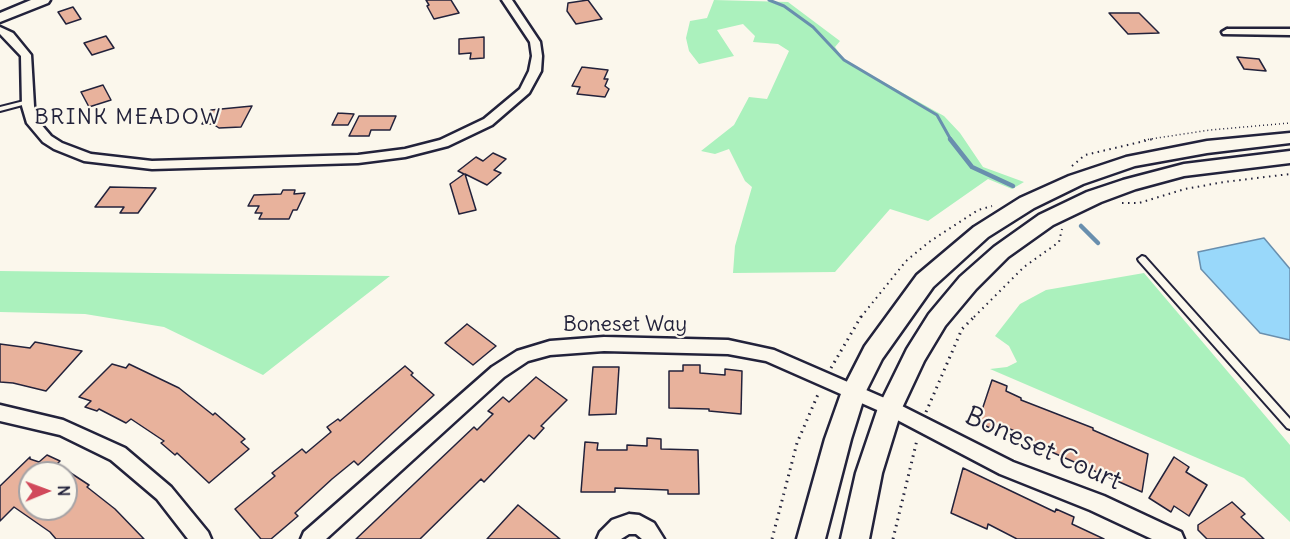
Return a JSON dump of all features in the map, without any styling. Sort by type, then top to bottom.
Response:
[{"type":"main road","points":[[0,18],[43,0]]},
{"type":"main road","points":[[811,539],[838,439],[854,391],[888,329],[925,281],[981,232],[1027,203],[1076,180],[1132,161],[1207,147],[1290,138]]},
{"type":"main road","points":[[855,539],[869,473],[890,408],[915,356],[937,320],[968,283],[1001,252],[1046,220],[1094,197],[1130,184],[1184,170],[1290,157]]},
{"type":"street","points":[[0,30],[9,35],[26,55],[28,102],[33,123],[47,139],[58,146],[89,158],[175,164],[358,159],[405,153],[444,142],[488,122],[513,104],[525,90],[535,71],[536,49],[535,42],[507,0]]},
{"type":"street","points":[[1227,32],[1290,32]]},
{"type":"street","name":"Boneset Way","points":[[311,539],[498,372],[523,356],[550,348],[604,344],[728,347],[768,355],[890,408]]},
{"type":"street","name":"Boneset Court","points":[[890,408],[1007,468],[1097,503],[1174,539]]},
{"type":"street","points":[[0,413],[63,428],[118,454],[164,493],[201,539]]},
{"type":"street","points":[[607,539],[619,527],[629,524],[639,525],[647,530],[654,539]]},
{"type":"lane","points":[[0,109],[28,102]]},
{"type":"lane","points":[[1142,259],[1290,425]]},
{"type":"path","points":[[1115,202],[1139,203],[1204,185],[1290,174]]},
{"type":"path","points":[[893,539],[921,423],[962,329],[1024,267],[1059,242],[1062,227],[1066,222]]},
{"type":"green space","points":[[714,0],[788,2],[840,41],[835,47],[844,60],[944,116],[960,133],[983,167],[1024,182],[1012,189],[988,179],[928,221],[890,209],[835,272],[733,273],[735,246],[752,187],[745,181],[729,149],[715,154],[701,151],[734,125],[749,97],[767,99],[789,51],[778,44],[753,42],[755,36],[743,24],[717,30],[734,56],[699,64],[689,51],[686,38],[690,21],[707,18]]},
{"type":"green space","points":[[0,271],[390,276],[263,375],[164,327],[85,314],[0,312]]},
{"type":"green space","points":[[1144,273],[1290,445],[1290,522],[1244,478],[990,369],[1007,367],[1017,362],[1009,346],[995,336],[1020,304],[1046,290]]},
{"type":"water","points":[[1264,238],[1290,269],[1290,340],[1260,333],[1201,269],[1198,252]]},
{"type":"building","points":[[426,0],[451,0],[459,13],[434,19]]},
{"type":"building","points":[[588,0],[602,19],[576,24],[567,11],[568,3]]},
{"type":"building","points":[[73,7],[81,19],[66,24],[58,12]]},
{"type":"building","points":[[1109,13],[1139,13],[1159,33],[1128,34]]},
{"type":"building","points":[[106,36],[114,48],[92,55],[84,43]]},
{"type":"building","points":[[484,37],[484,58],[470,59],[471,53],[459,54],[459,39]]},
{"type":"building","points":[[1237,57],[1259,59],[1266,71],[1244,69]]},
{"type":"building","points":[[582,67],[608,70],[604,79],[608,79],[605,86],[609,89],[605,97],[577,94],[580,87],[572,86]]},
{"type":"building","points":[[103,85],[111,100],[89,107],[81,92]]},
{"type":"building","points":[[252,106],[241,127],[219,128],[213,124],[202,124],[211,110]]},
{"type":"building","points":[[338,113],[354,114],[348,125],[332,125]]},
{"type":"building","points":[[359,116],[396,116],[390,130],[371,130],[369,136],[349,136]]},
{"type":"building","points":[[493,153],[506,159],[494,170],[501,173],[487,185],[465,174],[476,210],[459,214],[450,184],[464,174],[458,171],[476,157],[483,161]]},
{"type":"building","points":[[110,187],[156,188],[138,213],[120,213],[124,207],[95,207]]},
{"type":"building","points":[[283,190],[295,190],[294,194],[305,193],[297,210],[293,210],[289,219],[259,219],[262,213],[255,213],[259,206],[248,206],[254,195],[281,194]]},
{"type":"building","points":[[467,324],[496,346],[473,365],[445,343]]},
{"type":"building","points":[[35,342],[82,351],[46,391],[0,382],[0,344],[30,348]]},
{"type":"building","points":[[112,364],[126,368],[129,364],[179,388],[213,415],[215,413],[245,439],[241,442],[249,449],[209,483],[177,453],[175,455],[161,443],[164,441],[131,419],[126,423],[99,409],[97,411],[85,407],[91,401],[79,397]]},
{"type":"building","points":[[683,365],[700,365],[700,373],[725,375],[725,369],[742,371],[741,414],[709,411],[709,409],[669,408],[669,371],[683,371]]},
{"type":"building","points":[[405,366],[413,373],[411,375],[434,395],[358,465],[354,461],[332,479],[295,513],[298,516],[271,539],[261,539],[235,509],[275,476],[272,473],[302,449],[306,453],[331,432],[327,427],[338,419],[340,421]]},
{"type":"building","points":[[593,367],[619,367],[616,414],[589,415]]},
{"type":"building","points":[[536,377],[567,400],[541,426],[544,428],[534,439],[529,435],[484,482],[481,479],[420,539],[356,539],[474,427],[477,430],[493,414],[488,411],[503,397],[509,402]]},
{"type":"building","points":[[992,380],[1007,386],[1006,391],[1021,400],[1093,428],[1093,430],[1148,454],[1142,492],[1020,438],[1021,434],[999,424],[996,431],[978,422]]},
{"type":"building","points":[[647,438],[661,439],[661,449],[698,450],[699,494],[668,494],[668,490],[615,488],[615,492],[581,492],[585,442],[598,443],[597,450],[627,450],[627,445],[647,446]]},
{"type":"building","points":[[47,455],[60,461],[40,461]]},
{"type":"building","points":[[1174,457],[1189,467],[1186,472],[1207,485],[1189,516],[1174,506],[1171,512],[1149,498]]},
{"type":"building","points":[[963,468],[1055,512],[1056,509],[1074,517],[1072,524],[1104,539],[1017,539],[988,524],[987,529],[951,513]]},
{"type":"building","points":[[18,469],[18,510],[14,507],[0,521],[0,486]]},
{"type":"building","points":[[78,478],[115,509],[144,539],[56,539],[34,521],[78,521]]},
{"type":"building","points":[[1232,502],[1245,514],[1241,517],[1264,539],[1207,539],[1198,530],[1198,525]]},
{"type":"building","points":[[518,505],[560,539],[487,539]]},
{"type":"waterway","points":[[769,0],[784,6],[813,27],[844,60],[937,115],[951,140]]},
{"type":"waterway","points":[[950,139],[972,167],[1013,186]]},
{"type":"waterway","points":[[1081,226],[1098,243]]},
{"type":"district","name":"BRINK MEADOW","points":[[128,118]]}]
